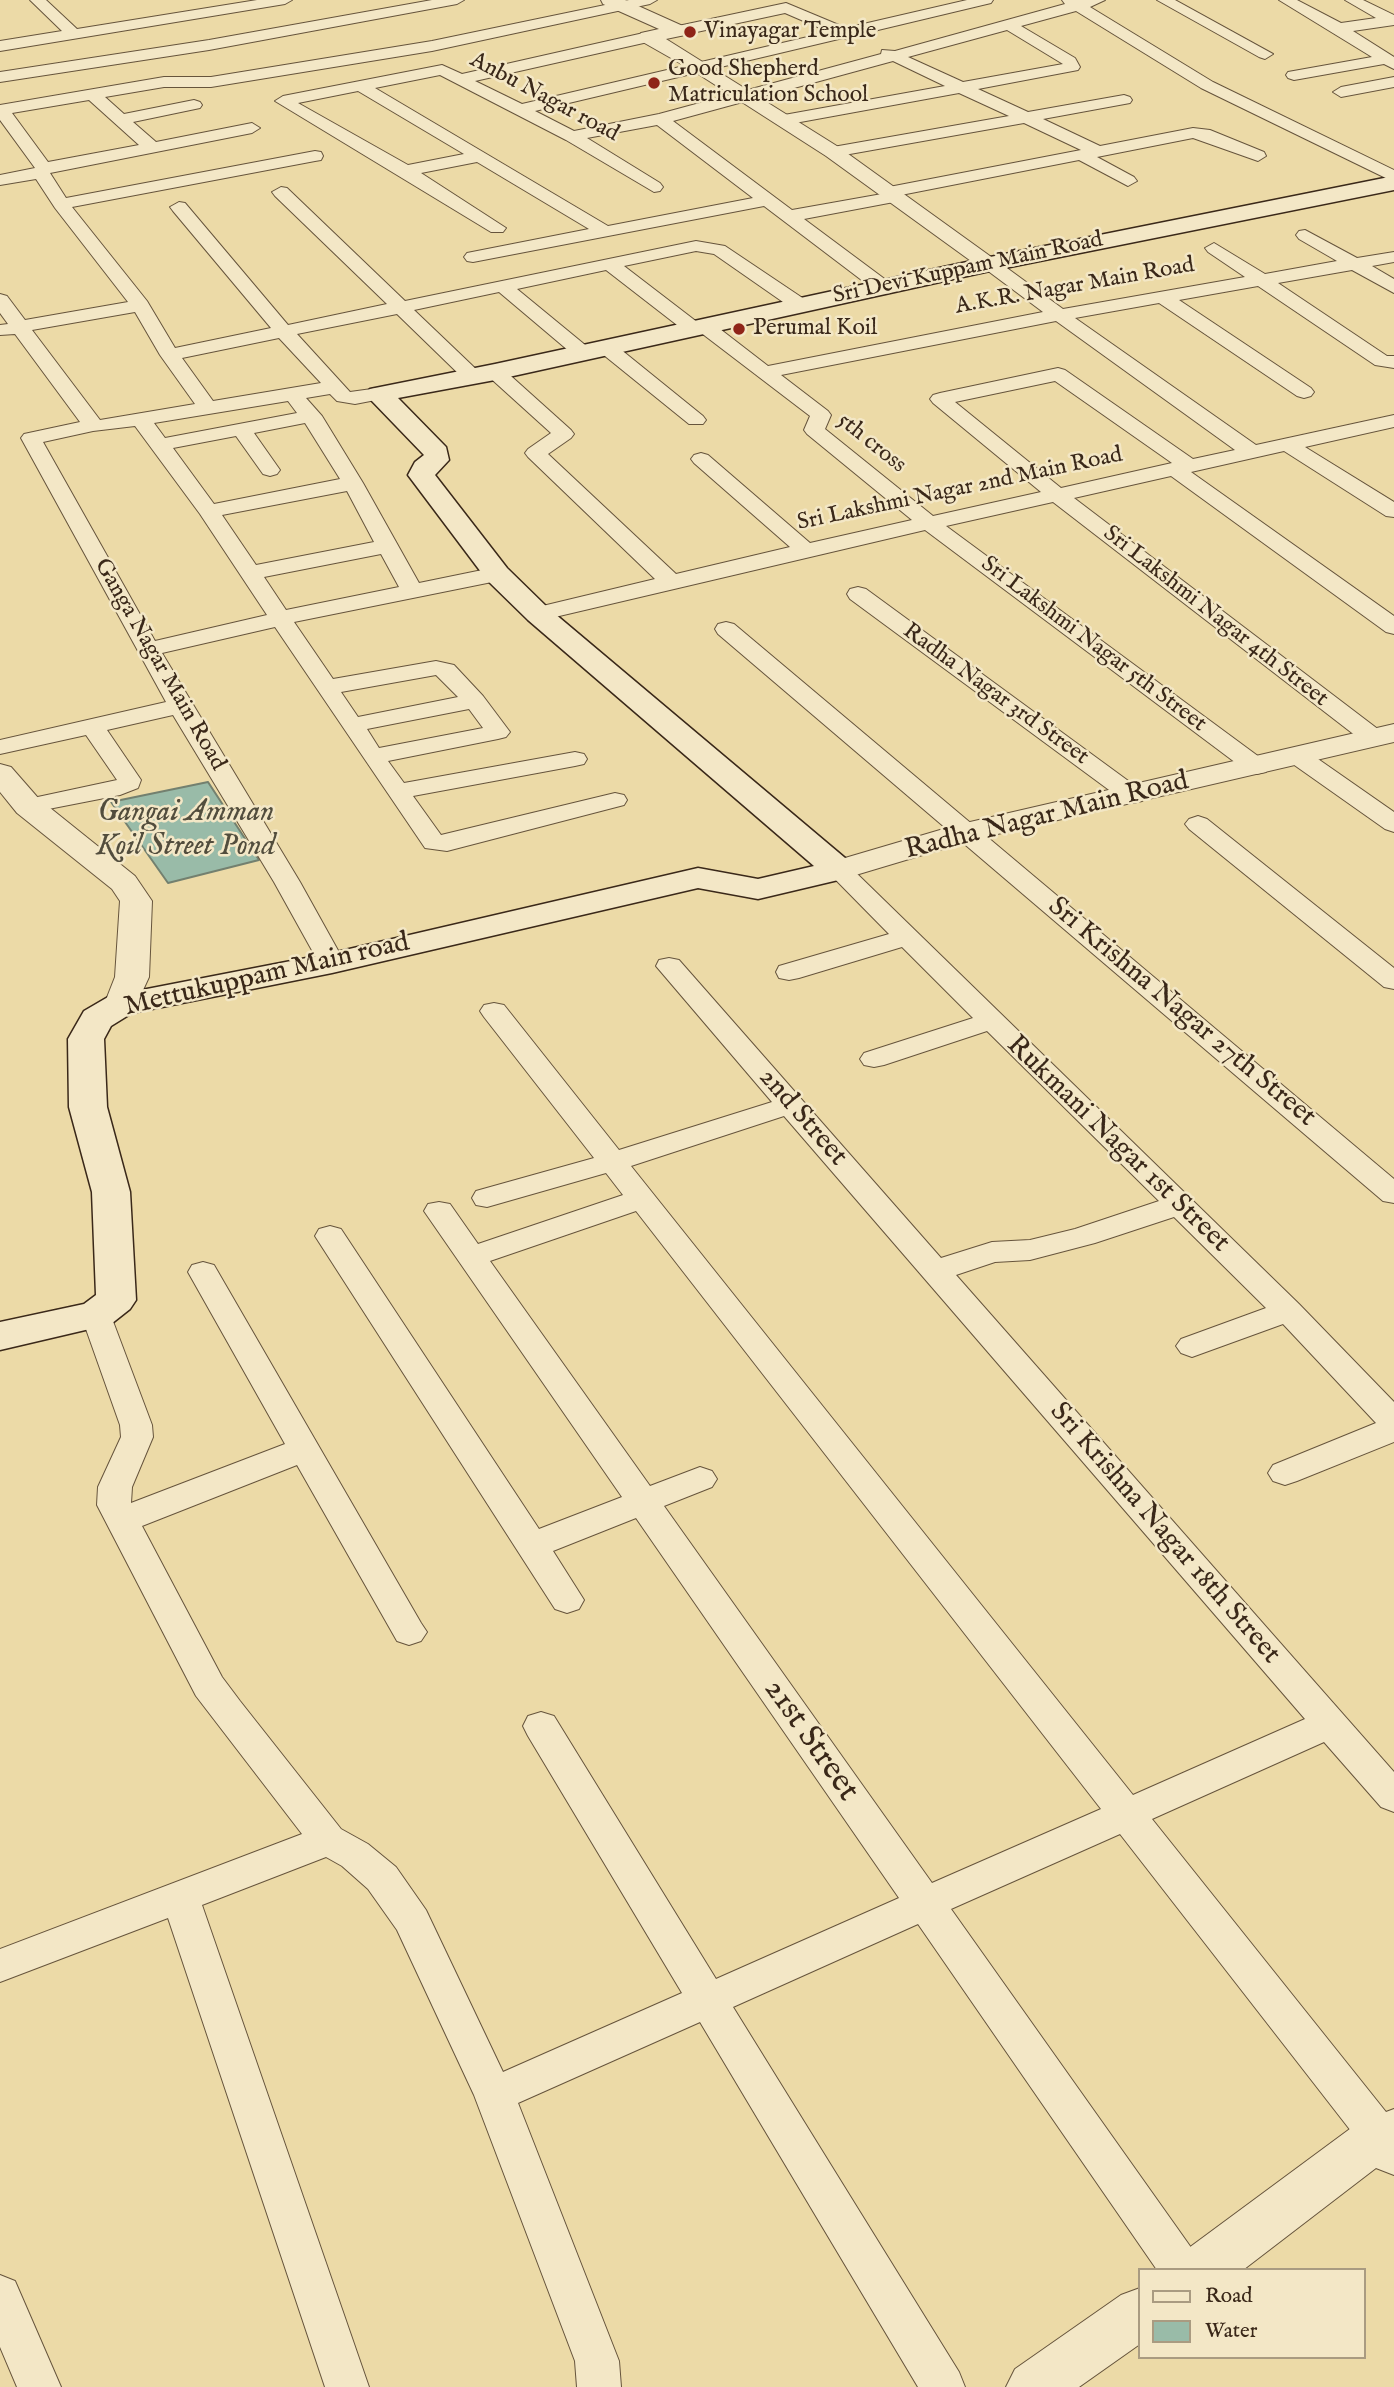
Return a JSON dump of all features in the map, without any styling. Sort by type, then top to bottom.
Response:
[{"type":"main road","name":"Sri Devi Kuppam Main Road","points":[[379,394],[595,351],[990,264],[1394,183]]},
{"type":"main road","points":[[379,394],[433,447],[436,460],[424,468],[421,475],[496,574],[538,614],[839,870]]},
{"type":"main road","name":"Mettukuppam Main road","points":[[97,1315],[112,1305],[116,1293],[111,1192],[88,1107],[86,1039],[97,1019],[121,1005],[332,962],[698,878],[758,889],[839,870]]},
{"type":"main road","points":[[0,1336],[97,1315]]},
{"type":"street","points":[[37,0],[75,35]]},
{"type":"street","points":[[156,0],[243,77]]},
{"type":"street","points":[[0,46],[285,0]]},
{"type":"street","points":[[376,0],[399,12]]},
{"type":"street","points":[[0,77],[209,45],[457,0]]},
{"type":"street","points":[[207,407],[170,355],[140,304],[61,204],[1,110],[164,82],[211,82],[432,46],[617,3],[650,0]]},
{"type":"street","points":[[521,109],[986,0]]},
{"type":"street","points":[[572,136],[660,119],[896,56],[1074,3],[1098,0]]},
{"type":"street","points":[[1164,0],[1265,54]]},
{"type":"street","points":[[1286,0],[1339,28],[1390,62]]},
{"type":"street","points":[[1352,0],[1392,20]]},
{"type":"street","points":[[617,3],[678,31]]},
{"type":"street","points":[[1074,3],[1207,85],[1394,177]]},
{"type":"street","points":[[462,79],[786,8],[1030,118],[1090,154],[1128,181]]},
{"type":"street","points":[[1339,28],[1392,20]]},
{"type":"street","points":[[784,120],[1072,67],[1069,61],[1008,24]]},
{"type":"street","points":[[648,37],[699,66],[833,152],[1252,453]]},
{"type":"street","points":[[1294,75],[1390,62]]},
{"type":"street","name":"Anbu Nagar road","points":[[406,172],[283,101],[442,70],[572,136],[654,187]]},
{"type":"street","points":[[1341,92],[1394,82]]},
{"type":"street","points":[[361,86],[605,231]]},
{"type":"street","points":[[92,94],[152,147]]},
{"type":"street","points":[[833,152],[1124,100]]},
{"type":"street","points":[[121,119],[194,105]]},
{"type":"street","points":[[660,119],[883,287]]},
{"type":"street","points":[[0,180],[252,128]]},
{"type":"street","points":[[790,216],[856,210],[891,194],[1196,132],[1258,156]]},
{"type":"street","points":[[61,204],[315,156]]},
{"type":"street","points":[[406,172],[481,156]]},
{"type":"street","points":[[406,172],[497,228]]},
{"type":"street","points":[[281,192],[403,309],[564,434],[536,453],[673,583]]},
{"type":"street","points":[[473,257],[768,200]]},
{"type":"street","points":[[179,207],[334,387],[347,398],[379,394]]},
{"type":"street","points":[[1305,235],[1394,287]]},
{"type":"street","points":[[170,355],[403,309],[696,246],[712,247],[800,305]]},
{"type":"street","points":[[1214,248],[1382,360],[1394,362]]},
{"type":"street","name":"A.K.R. Nagar Main Road","points":[[766,372],[1060,315],[1394,257]]},
{"type":"street","points":[[609,264],[766,372]]},
{"type":"street","points":[[504,287],[696,420]]},
{"type":"street","points":[[1162,297],[1304,392]]},
{"type":"street","points":[[0,300],[9,329],[93,425],[334,387]]},
{"type":"street","points":[[9,329],[140,304]]},
{"type":"street","name":"5th cross","points":[[766,372],[821,415],[814,430],[929,523]]},
{"type":"street","name":"Sri Lakshmi Nagar 4th Street","points":[[1181,468],[1058,374],[940,399],[1057,495],[1384,736]]},
{"type":"street","points":[[294,394],[312,416],[353,483],[412,591]]},
{"type":"street","points":[[158,445],[312,416]]},
{"type":"street","points":[[141,419],[209,511],[431,840],[438,844],[615,800]]},
{"type":"street","name":"Sri Lakshmi Nagar 2nd Main Road","points":[[538,614],[806,550],[1392,423]]},
{"type":"street","name":"Ganga Nagar Main Road","points":[[93,425],[31,438],[180,706],[287,882],[332,962]]},
{"type":"street","points":[[240,428],[270,470]]},
{"type":"street","points":[[1287,444],[1394,511]]},
{"type":"street","points":[[701,459],[806,550]]},
{"type":"street","points":[[1181,468],[1394,627]]},
{"type":"street","points":[[209,511],[353,483]]},
{"type":"street","name":"Sri Lakshmi Nagar 5th Street","points":[[929,523],[1257,767]]},
{"type":"street","points":[[251,573],[386,546]]},
{"type":"street","points":[[148,650],[282,618],[496,574]]},
{"type":"street","name":"Radha Nagar 3rd Street","points":[[858,594],[1133,796]]},
{"type":"street","name":"Sri Krishna Nagar 27th Street","points":[[726,629],[1394,1194]]},
{"type":"street","points":[[327,687],[436,668],[446,670],[475,701],[525,770]]},
{"type":"street","points":[[352,725],[475,701]]},
{"type":"street","points":[[0,747],[180,706]]},
{"type":"street","points":[[28,806],[120,788],[129,783],[92,725]]},
{"type":"street","points":[[373,757],[498,732]]},
{"type":"street","name":"Radha Nagar Main Road","points":[[839,870],[968,832],[1384,736]]},
{"type":"street","points":[[1299,757],[1394,824]]},
{"type":"street","points":[[397,792],[575,759]]},
{"type":"street","points":[[0,773],[28,806],[124,883],[136,901],[132,977],[121,1005]]},
{"type":"street","points":[[1198,824],[1394,981]]},
{"type":"street","name":"Rukmani Nagar 1st Street","points":[[839,870],[1288,1311],[1394,1422]]},
{"type":"street","points":[[789,972],[905,937]]},
{"type":"street","name":"2nd Street","points":[[669,966],[935,1271]]},
{"type":"street","points":[[494,1011],[1126,1814],[1390,2138],[1204,2268]]},
{"type":"street","points":[[874,1059],[991,1021]]},
{"type":"street","points":[[487,1198],[612,1162],[790,1105]]},
{"type":"street","points":[[471,1257],[642,1199]]},
{"type":"street","points":[[935,1271],[992,1252],[1030,1250],[1083,1236],[1179,1205]]},
{"type":"street","name":"21st Street","points":[[439,1211],[1181,2268]]},
{"type":"street","points":[[330,1236],[566,1600]]},
{"type":"street","name":"Sri Krishna Nagar 18th Street","points":[[935,1271],[1394,1797]]},
{"type":"street","points":[[203,1272],[409,1632]]},
{"type":"street","points":[[1192,1346],[1288,1311]]},
{"type":"street","points":[[97,1315],[136,1425],[137,1437],[115,1487],[114,1504],[209,1686],[328,1840],[355,1855],[382,1878],[412,1921],[494,2095],[597,2361],[599,2387]]},
{"type":"street","points":[[1284,1473],[1394,1429]]},
{"type":"street","points":[[122,1520],[304,1449]]},
{"type":"street","points":[[531,1546],[700,1479]]},
{"type":"street","points":[[494,2095],[1330,1724]]},
{"type":"street","points":[[541,1726],[943,2387]]},
{"type":"street","points":[[0,1966],[328,1840]]},
{"type":"street","points":[[180,1897],[347,2387]]},
{"type":"street","points":[[0,2295],[9,2347],[39,2387]]},
{"type":"street","points":[[1034,2387],[1138,2314]]},
{"type":"water","name":"Gangai Amman Koil Street Pond","points":[[208,782],[259,860],[168,883],[111,802]]},
{"type":"place","name":"Vinayagar Temple","points":[[690,32]]},
{"type":"place","name":"Good Shepherd Matriculation School","points":[[654,83]]},
{"type":"place","name":"Perumal Koil","points":[[739,329]]}]
